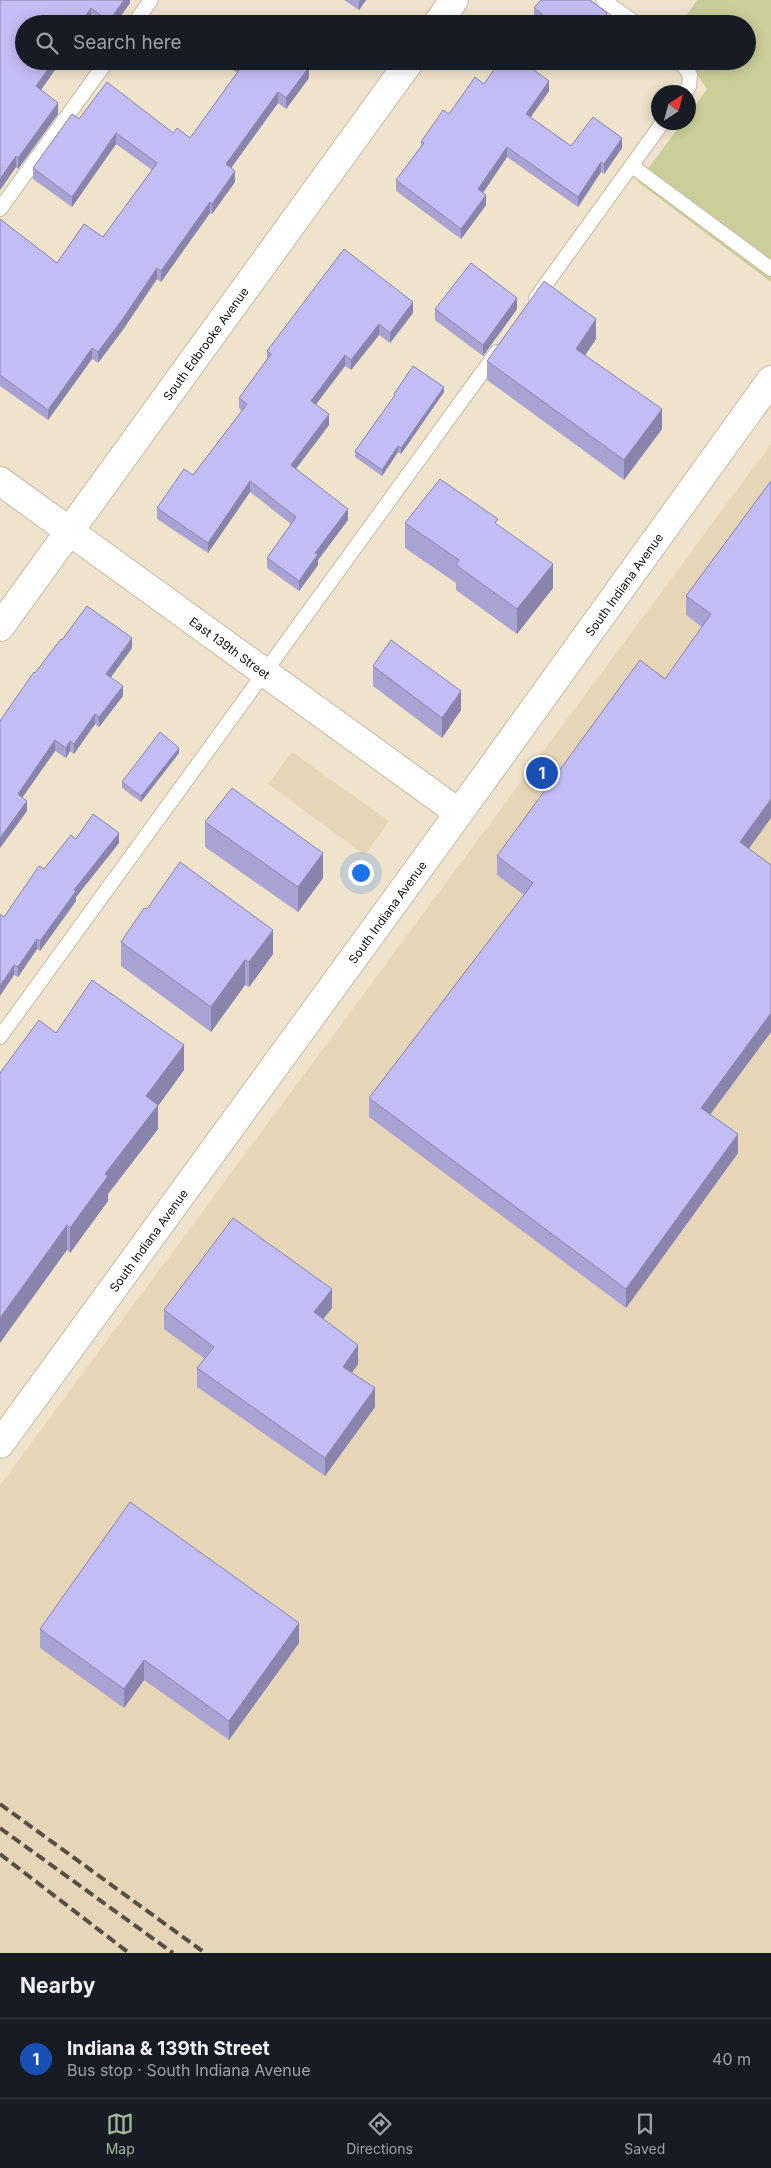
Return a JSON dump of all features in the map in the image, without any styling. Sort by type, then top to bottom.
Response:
[{"type":"street","points":[[443,15],[454,0]]},
{"type":"street","name":"South Edbrooke Avenue","points":[[0,627],[403,70]]},
{"type":"street","name":"South Indiana Avenue","points":[[0,1444],[460,813],[771,380]]},
{"type":"street","name":"East 139th Street","points":[[0,481],[460,813]]},
{"type":"lane","points":[[140,15],[151,0]]},
{"type":"lane","points":[[603,0],[624,15]]},
{"type":"lane","points":[[0,208],[100,70]]},
{"type":"lane","points":[[686,70],[690,75],[689,85]]},
{"type":"lane","points":[[527,310],[657,130]]},
{"type":"lane","points":[[632,166],[771,269]]},
{"type":"lane","points":[[0,1037],[504,341]]},
{"type":"shaded area","points":[[771,444],[771,1953],[0,1953],[0,1485]]},
{"type":"shaded area","points":[[292,752],[389,821],[365,855],[268,784]]},
{"type":"green space","points":[[697,0],[771,0],[771,282],[638,182],[677,130],[696,130],[696,104],[707,89],[694,70],[756,70],[756,15],[687,15]]},
{"type":"building","points":[[0,0],[124,0],[113,15],[101,15],[91,8],[86,15],[15,15],[15,70],[48,70],[36,86],[58,103],[18,158],[16,156],[0,179]]},
{"type":"building","points":[[541,0],[590,0],[607,13],[606,15],[543,15],[534,8]]},
{"type":"building","points":[[239,70],[307,70],[286,98],[278,92],[226,164],[235,171],[212,204],[210,202],[161,271],[157,268],[98,352],[92,348],[48,410],[0,375],[0,219],[57,263],[84,224],[103,237],[157,163],[116,133],[72,197],[33,168],[72,114],[79,119],[107,82],[173,133],[177,128],[190,138]]},
{"type":"building","points":[[494,70],[534,70],[549,81],[526,114],[571,146],[593,117],[622,138],[604,164],[601,162],[578,197],[507,147],[478,189],[486,195],[461,229],[396,180],[424,143],[421,142],[443,110],[449,114],[475,77],[484,84]]},
{"type":"building","points":[[344,249],[413,302],[390,333],[379,324],[351,360],[345,355],[311,401],[329,414],[291,465],[348,509],[315,553],[318,554],[299,581],[267,558],[296,517],[250,481],[208,543],[157,508],[184,469],[193,475],[247,404],[239,398],[271,354],[267,351]]},
{"type":"building","points":[[471,263],[517,298],[483,345],[435,309]]},
{"type":"building","points":[[544,281],[596,319],[576,349],[662,409],[624,460],[487,361]]},
{"type":"building","points":[[413,366],[444,387],[401,448],[398,446],[382,470],[355,451]]},
{"type":"building","points":[[440,479],[498,519],[495,523],[553,564],[517,609],[456,565],[459,560],[405,523]]},
{"type":"building","points":[[771,481],[771,799],[740,842],[771,865],[771,1013],[701,1108],[738,1134],[626,1289],[369,1098],[533,883],[497,856],[640,660],[665,679],[711,614],[686,596]]},
{"type":"building","points":[[87,606],[132,638],[106,674],[123,686],[99,717],[95,714],[74,744],[70,741],[66,748],[55,740],[18,794],[27,801],[0,838],[0,721],[34,672],[62,640]]},
{"type":"building","points":[[391,640],[461,691],[442,718],[373,666]]},
{"type":"building","points":[[160,732],[179,748],[141,796],[122,782]]},
{"type":"building","points":[[232,788],[323,853],[298,887],[205,822]]},
{"type":"building","points":[[93,814],[119,833],[74,890],[76,891],[40,941],[37,939],[18,967],[14,965],[0,986],[0,914],[4,917],[39,866],[44,869],[71,835],[76,839]]},
{"type":"building","points":[[180,862],[273,930],[249,962],[245,960],[211,1007],[121,942],[144,908],[147,909]]},
{"type":"building","points":[[92,980],[184,1045],[146,1096],[158,1105],[105,1174],[108,1176],[70,1228],[67,1225],[0,1318],[0,1073],[39,1020],[56,1033]]},
{"type":"building","points":[[233,1218],[332,1289],[314,1312],[358,1345],[343,1367],[375,1388],[325,1458],[197,1368],[214,1347],[164,1310]]},
{"type":"building","points":[[130,1502],[299,1623],[229,1721],[144,1660],[124,1689],[40,1629]]},
{"type":"railway","points":[[0,1804],[205,1953]]},
{"type":"railway","points":[[0,1828],[173,1953]]},
{"type":"railway","points":[[0,1854],[129,1953]]},
{"type":"place","name":"Indiana & 139th Street","points":[[542,773]]}]
